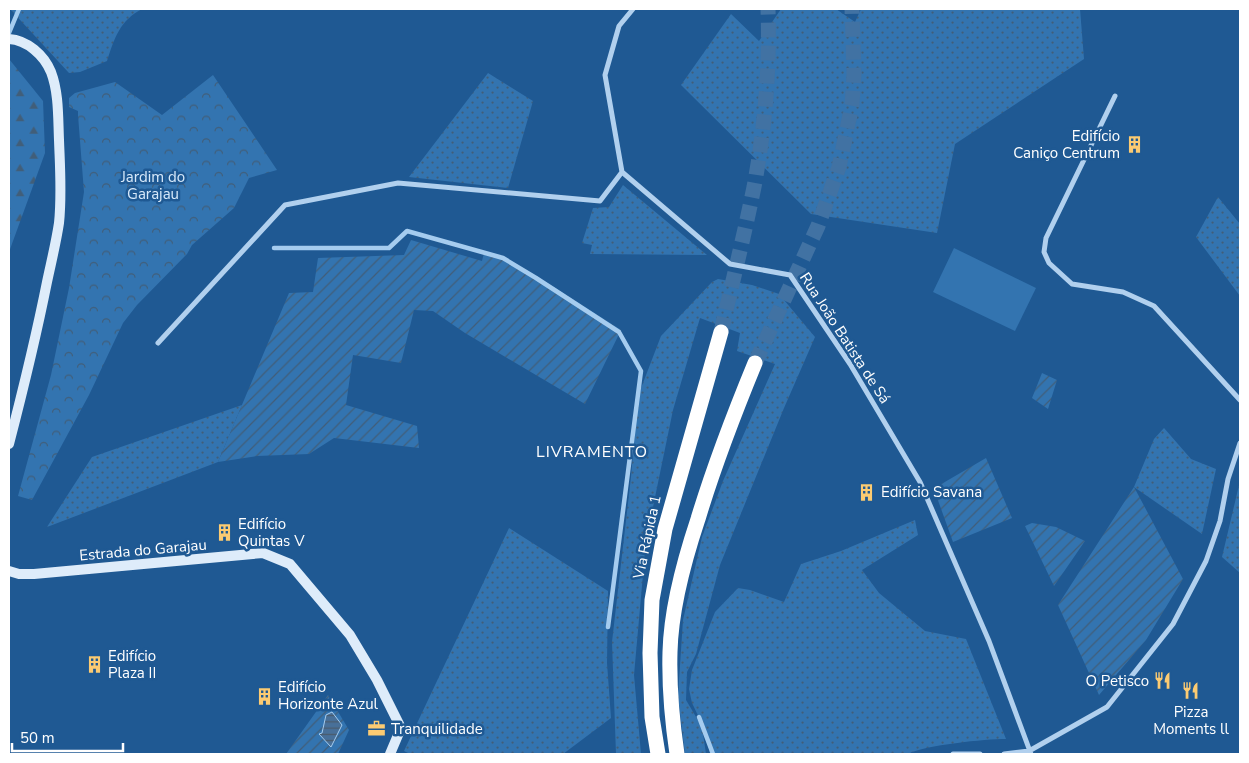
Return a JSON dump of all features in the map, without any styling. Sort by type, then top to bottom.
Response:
[{"type":"highway","name":"Via Rápida 1","points":[[658,754],[652,717],[650,653],[652,600],[665,529],[721,332]]},
{"type":"highway","points":[[677,754],[672,716],[670,651],[676,603],[683,569],[709,483],[755,363]]},
{"type":"street","points":[[158,343],[285,205],[398,183],[600,201],[622,172],[606,74],[619,26],[634,9]]},
{"type":"street","points":[[9,39],[17,39],[29,46],[42,58],[50,71],[55,88],[61,196],[58,224],[33,349],[9,444]]},
{"type":"street","points":[[1115,96],[1046,238],[1044,252],[1049,263],[1072,284],[1122,292],[1154,306],[1240,400]]},
{"type":"street","name":"Rua João Batista de Sá","points":[[622,172],[730,264],[790,275],[850,364],[920,482],[988,641],[1030,752]]},
{"type":"street","points":[[1004,754],[1030,752],[1107,706],[1173,624],[1206,561],[1220,522],[1228,479],[1240,444]]},
{"type":"street","name":"Estrada do Garajau","points":[[9,571],[19,574],[34,574],[263,553],[290,564],[350,635],[376,680],[401,728],[390,754]]},
{"type":"street","points":[[953,754],[980,754]]},
{"type":"green space","points":[[10,9],[142,9],[134,13],[123,24],[115,38],[107,61],[80,72],[69,73]]},
{"type":"green space","points":[[781,9],[836,9],[855,22],[861,9],[1080,9],[1084,59],[955,144],[937,233],[811,214],[681,85],[731,14],[759,41]]},
{"type":"green space","points":[[9,59],[43,101],[45,153],[9,252]]},
{"type":"green space","points":[[488,73],[533,101],[508,188],[409,177]]},
{"type":"green space","name":"Jardim do Garajau","points":[[213,75],[277,170],[249,178],[234,208],[192,245],[187,254],[137,305],[123,323],[89,395],[32,500],[18,496],[51,375],[69,288],[84,192],[78,111],[69,107],[69,98],[75,93],[115,82],[162,115]]},
{"type":"green space","points":[[623,185],[707,255],[590,254],[592,245],[582,243],[593,208],[609,207]]},
{"type":"green space","points":[[1218,197],[1240,224],[1240,296],[1196,237]]},
{"type":"green space","points":[[411,240],[482,261],[484,253],[503,258],[554,287],[621,330],[585,404],[465,333],[433,311],[414,310],[401,363],[353,355],[346,405],[417,426],[419,448],[334,438],[309,454],[257,456],[218,462],[289,293],[313,292],[318,258],[404,255]]},
{"type":"green space","points":[[954,248],[1036,288],[1015,331],[933,292]]},
{"type":"green space","points":[[718,279],[752,285],[779,294],[815,337],[720,565],[696,654],[687,672],[686,700],[702,727],[706,754],[685,754],[678,696],[683,620],[702,537],[723,481],[775,364],[737,351],[740,333],[700,318],[673,410],[646,541],[634,675],[641,754],[616,754],[612,642],[631,477],[638,396],[661,336],[712,282]]},
{"type":"green space","points":[[1042,373],[1057,380],[1048,409],[1032,398]]},
{"type":"green space","points":[[242,405],[218,462],[47,527],[92,457]]},
{"type":"green space","points":[[1164,428],[1191,459],[1216,469],[1202,534],[1134,487],[1154,439]]},
{"type":"green space","points":[[986,458],[1012,518],[953,542],[935,492],[938,486]]},
{"type":"green space","points":[[1240,481],[1240,573],[1222,557]]},
{"type":"green space","points":[[1134,487],[1183,579],[1146,640],[1099,695],[1058,605]]},
{"type":"green space","points":[[915,520],[918,535],[862,570],[879,593],[925,631],[966,639],[1006,739],[941,745],[908,754],[710,754],[705,730],[692,703],[689,689],[692,670],[715,612],[738,588],[750,590],[784,602],[801,564],[841,551]]},
{"type":"green space","points":[[1032,523],[1056,527],[1085,541],[1054,586],[1025,526]]},
{"type":"green space","points":[[509,528],[608,591],[607,663],[611,718],[563,754],[410,754],[404,751]]},
{"type":"green space","points":[[328,695],[349,730],[338,754],[286,754]]},
{"type":"shaded area","points":[[332,712],[342,725],[331,747],[319,734],[322,733],[326,715]]},
{"type":"waterway","points":[[9,33],[19,9]]},
{"type":"waterway","points":[[274,248],[389,248],[407,231],[503,258],[619,332],[641,371],[608,627]]},
{"type":"waterway","points":[[699,717],[713,754]]},
{"type":"tunnel","points":[[721,332],[754,187],[761,143],[766,98],[768,9]]},
{"type":"tunnel","points":[[755,363],[818,226],[839,167],[852,105],[854,74],[852,9]]},
{"type":"place","name":"Edifício Caniço Centrum","points":[[1134,145]]},
{"type":"place","name":"Edifício Savana","points":[[867,492]]},
{"type":"place","name":"Edifício Quintas V","points":[[224,533]]},
{"type":"place","name":"Edifício Plaza II","points":[[94,665]]},
{"type":"place","name":"O Petisco","points":[[1163,681]]},
{"type":"place","name":"Pizza Moments ll","points":[[1191,691]]},
{"type":"place","name":"Edifício Horizonte Azul","points":[[264,696]]},
{"type":"place","name":"Tranquilidade","points":[[377,729]]},
{"type":"district","name":"LIVRAMENTO","points":[[592,451]]}]
